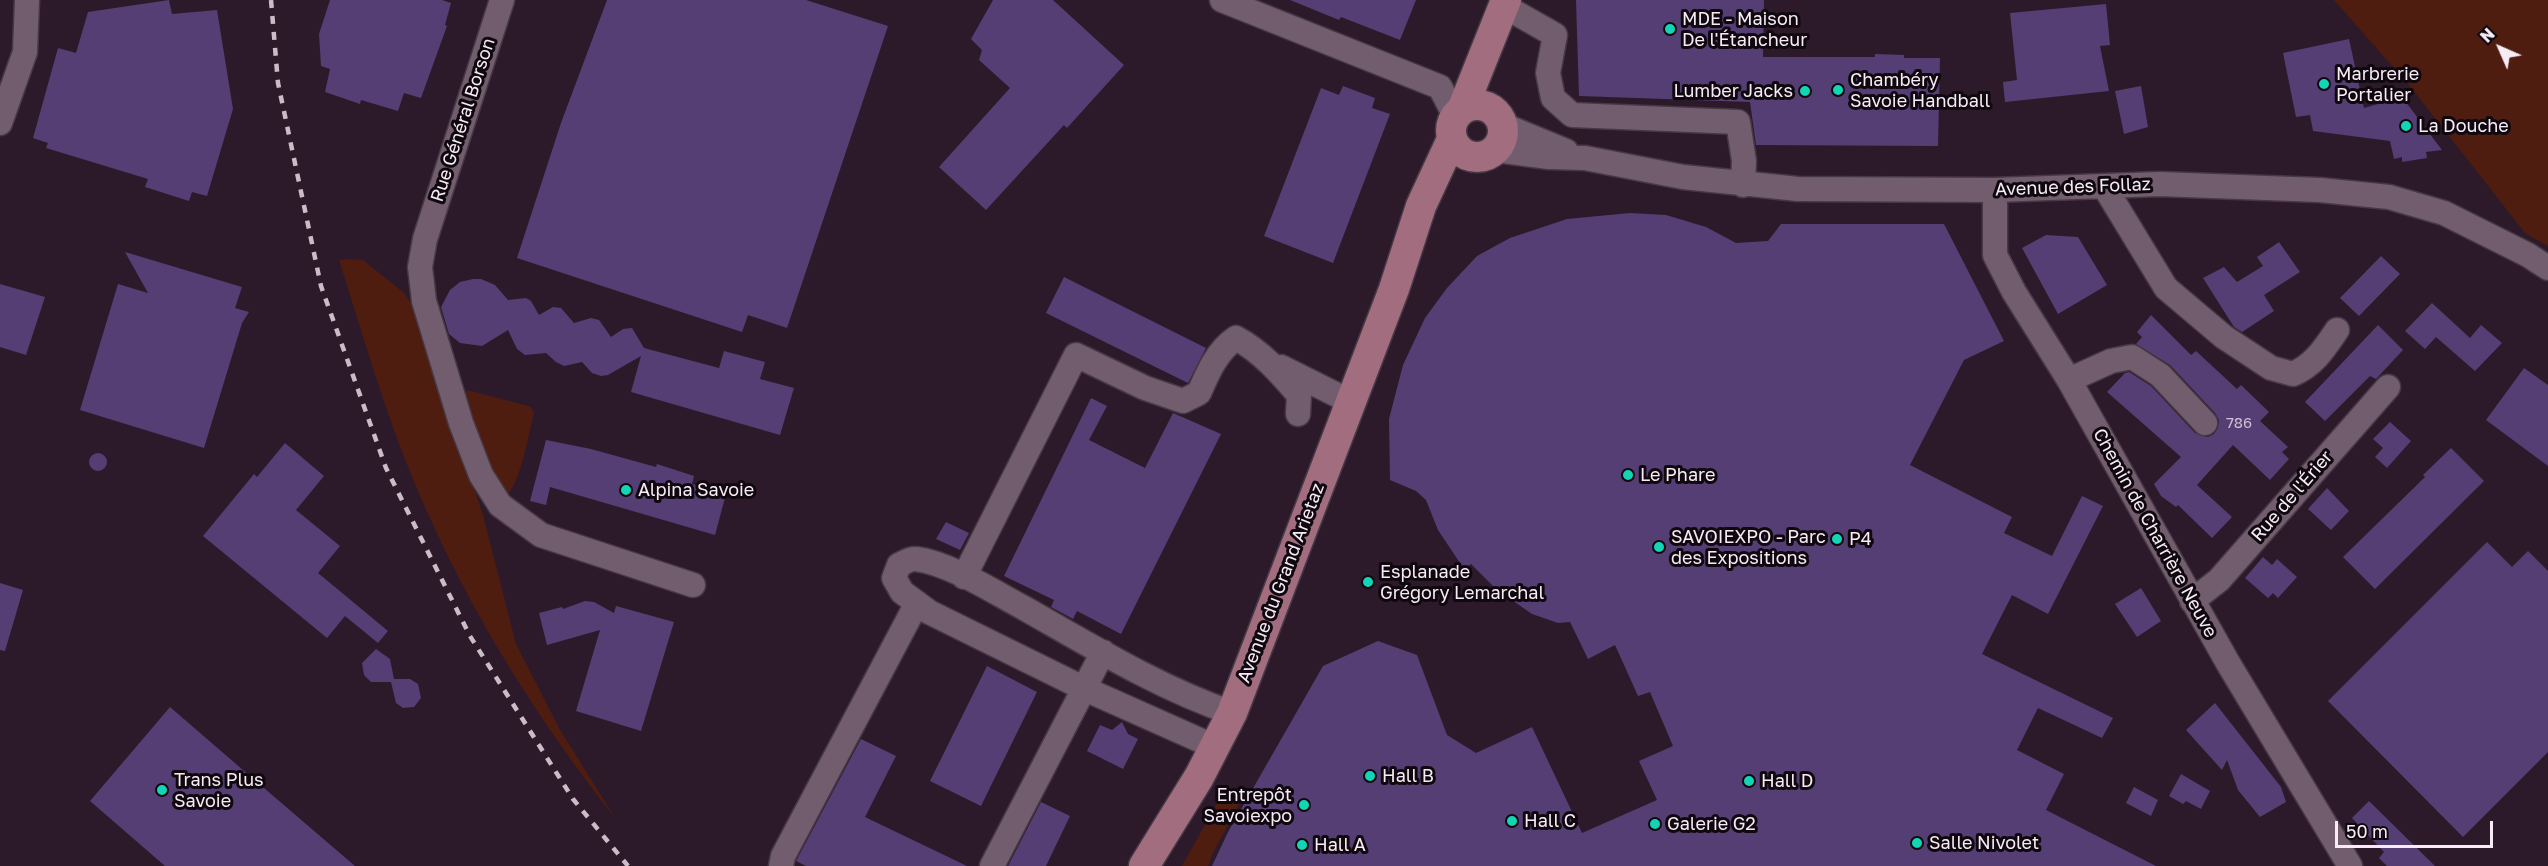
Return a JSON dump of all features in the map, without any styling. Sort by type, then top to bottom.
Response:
[{"type":"main road","name":"Avenue du Grand Arietaz","points":[[1144,866],[1215,747],[1232,713],[1394,289],[1421,206],[1477,130],[1491,71],[1485,54],[1505,3]]},
{"type":"street","points":[[0,123],[25,52],[27,0]]},
{"type":"street","name":"Rue Général Borson","points":[[502,0],[425,239],[420,267],[424,301],[465,433],[481,475],[500,505],[542,535],[693,585]]},
{"type":"street","points":[[1222,0],[1440,87],[1477,130]]},
{"type":"street","points":[[1505,3],[1555,35],[1548,73],[1553,98],[1572,116],[1738,122],[1744,160],[1743,185]]},
{"type":"street","name":"Avenue des Follaz","points":[[1477,130],[1549,157],[1585,158],[1683,177],[1743,185],[1857,191],[1995,190],[2159,184],[2320,190],[2389,198],[2444,213],[2528,255],[2548,268]]},
{"type":"street","points":[[2104,186],[2166,288],[2224,337],[2271,368],[2293,374],[2307,368],[2320,355],[2337,330]]},
{"type":"street","name":"Chemin de Charrière Neuve","points":[[1995,190],[1995,255],[2024,310],[2068,380],[2192,601],[2350,866]]},
{"type":"street","points":[[964,577],[1076,355],[1145,388],[1183,401],[1200,393],[1209,371],[1225,346],[1236,338],[1253,347],[1299,395],[1298,414]]},
{"type":"street","points":[[2068,380],[2111,361],[2132,357],[2160,375],[2205,423]]},
{"type":"street","points":[[1265,359],[1351,402]]},
{"type":"street","name":"Rue de l'Érier","points":[[2192,601],[2219,580],[2388,387]]},
{"type":"street","points":[[1215,747],[1086,689],[929,612],[902,592],[894,578],[899,565],[913,558],[936,564],[1203,703],[1232,713]]},
{"type":"street","points":[[782,866],[783,856],[917,603]]},
{"type":"street","points":[[992,866],[1086,689],[1103,652]]},
{"type":"shaded area","points":[[2334,0],[2548,0],[2548,246],[2525,233],[2409,85]]},
{"type":"shaded area","points":[[339,260],[363,260],[404,293],[413,306],[483,515],[516,644],[559,728],[615,818],[554,735],[499,650],[473,605],[428,514],[380,390]]},
{"type":"shaded area","points":[[467,390],[531,407],[534,413],[519,471],[510,492],[504,498],[499,493],[461,398]]},
{"type":"shaded area","points":[[1227,785],[1244,795],[1208,866],[1182,866]]},
{"type":"building","points":[[169,0],[172,14],[217,10],[233,109],[207,196],[192,192],[189,201],[145,187],[148,179],[46,148],[48,143],[33,138],[58,48],[76,53],[88,12]]},
{"type":"building","points":[[330,0],[442,0],[451,3],[445,25],[447,26],[421,98],[404,93],[398,111],[361,100],[360,104],[325,92],[330,69],[321,66],[319,34]]},
{"type":"building","points":[[607,0],[806,0],[888,26],[787,328],[748,315],[742,332],[517,258],[561,123]]},
{"type":"building","points":[[993,0],[1053,0],[1124,65],[1067,128],[1064,125],[986,210],[939,167],[1010,88],[979,60],[982,50],[971,39]]},
{"type":"building","points":[[1290,0],[1416,0],[1400,40],[1341,17],[1339,20]]},
{"type":"building","points":[[1576,0],[1764,0],[1763,57],[1875,57],[1875,54],[1904,55],[1904,58],[1940,58],[1938,146],[1756,145],[1750,102],[1579,96]]},
{"type":"building","points":[[2106,4],[2110,45],[2100,46],[2109,91],[2005,102],[2003,82],[2017,80],[2010,13]]},
{"type":"building","name":"Marbrerie Portalier","points":[[2349,39],[2364,108],[2402,97],[2442,150],[2426,152],[2427,158],[2402,162],[2402,157],[2394,159],[2390,141],[2313,131],[2310,115],[2296,117],[2283,53]]},
{"type":"building","points":[[1343,86],[1375,98],[1372,108],[1390,114],[1333,263],[1264,236],[1321,88],[1339,95]]},
{"type":"building","points":[[2141,86],[2148,127],[2124,134],[2115,91]]},
{"type":"building","name":"SAVOIEXPO - Parc des Expositions","points":[[1630,213],[1666,215],[1706,227],[1736,243],[1768,241],[1781,224],[1944,224],[2004,341],[1964,360],[1910,465],[2012,517],[2004,533],[2052,556],[2082,496],[2103,506],[2048,614],[2012,595],[1982,654],[2113,718],[2102,738],[2038,708],[2017,750],[2064,774],[2046,810],[2156,866],[1212,866],[1228,832],[1323,666],[1378,641],[1417,655],[1447,735],[1476,753],[1532,727],[1582,833],[1657,800],[1639,761],[1673,746],[1650,692],[1638,696],[1615,645],[1588,659],[1570,622],[1558,623],[1532,614],[1496,589],[1471,564],[1464,569],[1438,530],[1426,500],[1416,491],[1390,480],[1389,419],[1403,365],[1425,318],[1447,288],[1477,256],[1510,238],[1567,219]]},
{"type":"building","points":[[2046,235],[2078,237],[2107,285],[2058,314],[2022,248]]},
{"type":"building","points":[[2279,242],[2300,272],[2264,295],[2274,311],[2242,332],[2234,327],[2203,278],[2224,267],[2237,282],[2263,266],[2257,257]]},
{"type":"building","points":[[125,252],[242,287],[235,308],[249,312],[242,323],[204,448],[80,410],[118,284],[148,293]]},
{"type":"building","points":[[2381,256],[2400,274],[2359,316],[2340,298]]},
{"type":"building","points":[[1064,277],[1206,348],[1188,383],[1046,313]]},
{"type":"building","points":[[481,279],[495,285],[508,300],[526,298],[531,301],[539,315],[553,307],[561,308],[574,323],[591,318],[599,320],[611,337],[623,329],[632,328],[644,348],[719,368],[724,351],[765,362],[760,379],[794,388],[780,435],[631,392],[641,356],[608,375],[601,376],[592,373],[582,362],[564,366],[546,353],[525,355],[517,349],[508,330],[482,346],[460,343],[449,334],[441,307],[450,290],[460,282]]},
{"type":"building","points":[[0,284],[45,297],[26,355],[0,347]]},
{"type":"building","points":[[2432,303],[2470,338],[2481,325],[2502,343],[2475,371],[2436,337],[2425,349],[2405,331]]},
{"type":"building","points":[[2151,315],[2191,355],[2196,351],[2237,389],[2241,385],[2269,412],[2260,421],[2288,447],[2282,452],[2289,459],[2270,480],[2233,445],[2197,485],[2232,517],[2212,538],[2178,505],[2176,507],[2161,496],[2154,484],[2181,457],[2107,392],[2125,373],[2129,372],[2151,386],[2195,433],[2208,437],[2218,428],[2219,420],[2215,413],[2170,365],[2136,344],[2142,337],[2137,332]]},
{"type":"building","points":[[2378,325],[2403,350],[2376,379],[2370,376],[2325,421],[2305,402]]},
{"type":"building","points":[[2524,368],[2548,385],[2548,466],[2486,420]]},
{"type":"building","points":[[1091,398],[1107,406],[1089,440],[1145,468],[1173,413],[1221,434],[1121,634],[1077,611],[1073,619],[1051,607],[1054,600],[1004,576]]},
{"type":"building","points":[[2390,422],[2411,441],[2387,468],[2375,457],[2383,448],[2373,439]]},
{"type":"building","name":"Alpina Savoie","points":[[546,440],[591,449],[656,467],[657,464],[694,476],[692,484],[726,494],[715,535],[550,487],[546,505],[530,501]]},
{"type":"building","points":[[285,443],[324,476],[296,510],[340,546],[318,573],[388,631],[378,643],[345,616],[327,638],[203,536],[254,474],[257,477]]},
{"type":"building","points":[[2451,448],[2484,481],[2375,589],[2343,557],[2425,477],[2423,475]]},
{"type":"building","points":[[98,453],[104,456],[107,462],[104,468],[98,471],[92,468],[89,462],[92,456]]},
{"type":"building","points":[[2327,488],[2349,511],[2331,530],[2308,509]]},
{"type":"building","points":[[946,522],[969,533],[960,550],[936,539]]},
{"type":"building","points":[[2487,542],[2512,567],[2528,551],[2548,571],[2548,752],[2463,837],[2328,701]]},
{"type":"building","points":[[2263,557],[2272,565],[2277,559],[2297,577],[2278,598],[2273,593],[2268,598],[2245,578]]},
{"type":"building","points":[[0,583],[23,590],[5,651],[0,650]]},
{"type":"building","points":[[2141,588],[2161,621],[2137,637],[2115,604]]},
{"type":"building","points":[[585,601],[594,602],[614,613],[616,606],[674,622],[641,731],[576,711],[600,630],[547,645],[539,613],[562,607],[563,609]]},
{"type":"building","points":[[376,649],[390,659],[394,679],[410,679],[418,684],[421,698],[414,707],[403,708],[396,703],[391,682],[371,682],[364,675],[362,663]]},
{"type":"building","points":[[987,666],[1037,692],[981,806],[930,781]]},
{"type":"building","points":[[2215,703],[2281,787],[2286,802],[2260,817],[2238,790],[2227,760],[2222,770],[2186,730]]},
{"type":"building","points":[[170,707],[355,866],[165,866],[90,801]]},
{"type":"building","points":[[1122,722],[1128,734],[1138,739],[1123,769],[1087,751],[1100,725],[1112,730]]},
{"type":"building","points":[[861,739],[896,756],[865,817],[967,866],[806,866],[796,861]]},
{"type":"building","points":[[2181,774],[2210,791],[2201,809],[2186,801],[2183,804],[2169,796]]},
{"type":"building","points":[[2134,787],[2158,800],[2151,816],[2126,803]]},
{"type":"building","points":[[2369,801],[2435,866],[2387,866],[2379,858],[2384,852],[2352,818]]},
{"type":"building","points":[[1041,802],[1070,816],[1046,866],[1008,866]]},
{"type":"railway","points":[[271,0],[278,83],[321,286],[386,468],[470,636],[573,799],[628,866]]},
{"type":"place","name":"MDE - Maison De l'Étancheur","points":[[1670,29]]},
{"type":"place","name":"Marbrerie Portalier","points":[[2324,84]]},
{"type":"place","name":"Chambéry Savoie Handball","points":[[1838,90]]},
{"type":"place","name":"Lumber Jacks","points":[[1805,91]]},
{"type":"place","name":"La Douche","points":[[2406,126]]},
{"type":"place","name":"Le Phare","points":[[1628,475]]},
{"type":"place","name":"Alpina Savoie","points":[[626,490]]},
{"type":"place","name":"P4","points":[[1837,539]]},
{"type":"place","name":"SAVOIEXPO - Parc des Expositions","points":[[1659,547]]},
{"type":"place","name":"Esplanade Grégory Lemarchal","points":[[1368,582]]},
{"type":"place","name":"Hall B","points":[[1370,776]]},
{"type":"place","name":"Hall D","points":[[1749,781]]},
{"type":"place","name":"Trans Plus Savoie","points":[[162,790]]},
{"type":"place","name":"Entrepôt Savoiexpo","points":[[1304,805]]},
{"type":"place","name":"Hall C","points":[[1512,821]]},
{"type":"place","name":"Galerie G2","points":[[1655,824]]},
{"type":"place","name":"Salle Nivolet","points":[[1917,843]]},
{"type":"place","name":"Hall A","points":[[1302,845]]}]
